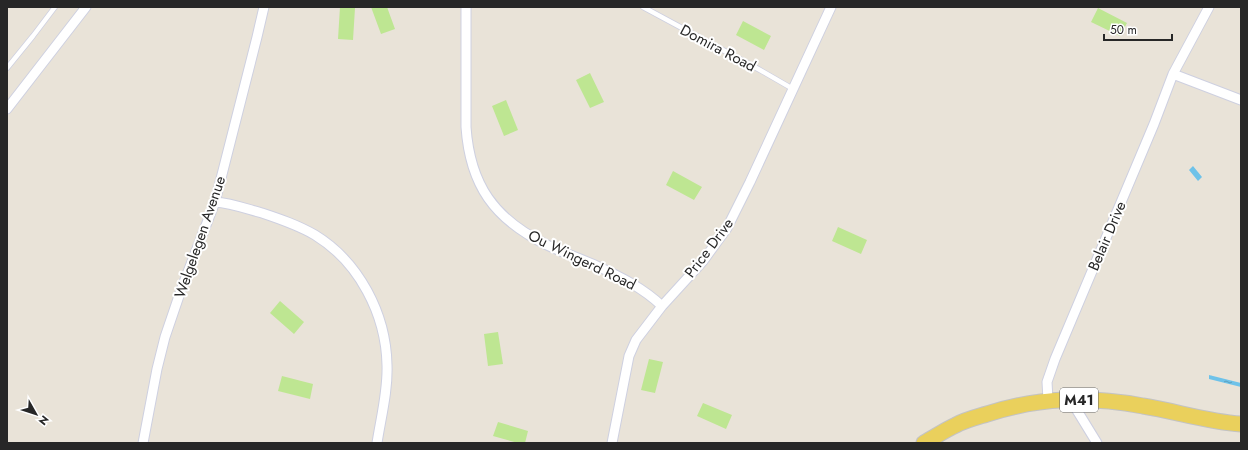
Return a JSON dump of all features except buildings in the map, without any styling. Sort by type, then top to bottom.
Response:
[{"type":"main road","name":"M41","points":[[924,443],[957,424],[971,419],[1009,407],[1048,400],[1110,401],[1241,424]]},
{"type":"street","points":[[7,109],[86,7]]},
{"type":"street","name":"Welgelegen Avenue","points":[[143,443],[157,369],[181,290],[215,202],[264,7]]},
{"type":"street","name":"Ou Wingerd Road","points":[[466,7],[467,142],[469,156],[480,186],[485,195],[504,216],[523,231],[546,244],[629,282],[649,294],[662,306]]},
{"type":"street","name":"Price Drive","points":[[612,443],[631,352],[639,335],[662,306],[703,261],[727,228],[750,182],[831,7]]},
{"type":"street","name":"Belair Drive","points":[[1048,400],[1047,382],[1055,359],[1154,124],[1173,74],[1209,7]]},
{"type":"street","points":[[1173,74],[1241,100]]},
{"type":"street","points":[[215,202],[238,206],[286,221],[302,228],[329,245],[340,255],[358,276],[374,305],[384,335],[386,352],[387,383],[377,443]]},
{"type":"street","points":[[1070,400],[1097,443]]},
{"type":"lane","points":[[7,68],[55,7]]},
{"type":"lane","name":"Domira Road","points":[[643,7],[793,89]]},
{"type":"green space","points":[[340,7],[355,8],[353,40],[338,39]]},
{"type":"green space","points":[[371,7],[387,7],[395,29],[381,34]]},
{"type":"green space","points":[[1098,8],[1127,23],[1120,36],[1091,22]]},
{"type":"green space","points":[[743,21],[771,36],[764,50],[736,35]]},
{"type":"green space","points":[[590,73],[604,102],[590,108],[576,80]]},
{"type":"green space","points":[[506,100],[518,130],[504,136],[492,106]]},
{"type":"green space","points":[[673,171],[702,187],[694,200],[666,185]]},
{"type":"green space","points":[[838,227],[867,240],[861,254],[832,241]]},
{"type":"green space","points":[[280,301],[304,322],[294,334],[270,313]]},
{"type":"green space","points":[[498,332],[503,364],[488,366],[484,334]]},
{"type":"green space","points":[[649,359],[663,362],[655,393],[641,390]]},
{"type":"green space","points":[[282,376],[313,384],[310,399],[278,391]]},
{"type":"green space","points":[[703,403],[732,415],[726,429],[697,416]]},
{"type":"green space","points":[[498,422],[528,431],[525,443],[518,443],[493,436]]},
{"type":"water","points":[[1193,166],[1202,177],[1198,181],[1189,170]]},
{"type":"water","points":[[1209,375],[1241,383],[1241,387],[1209,379]]}]
